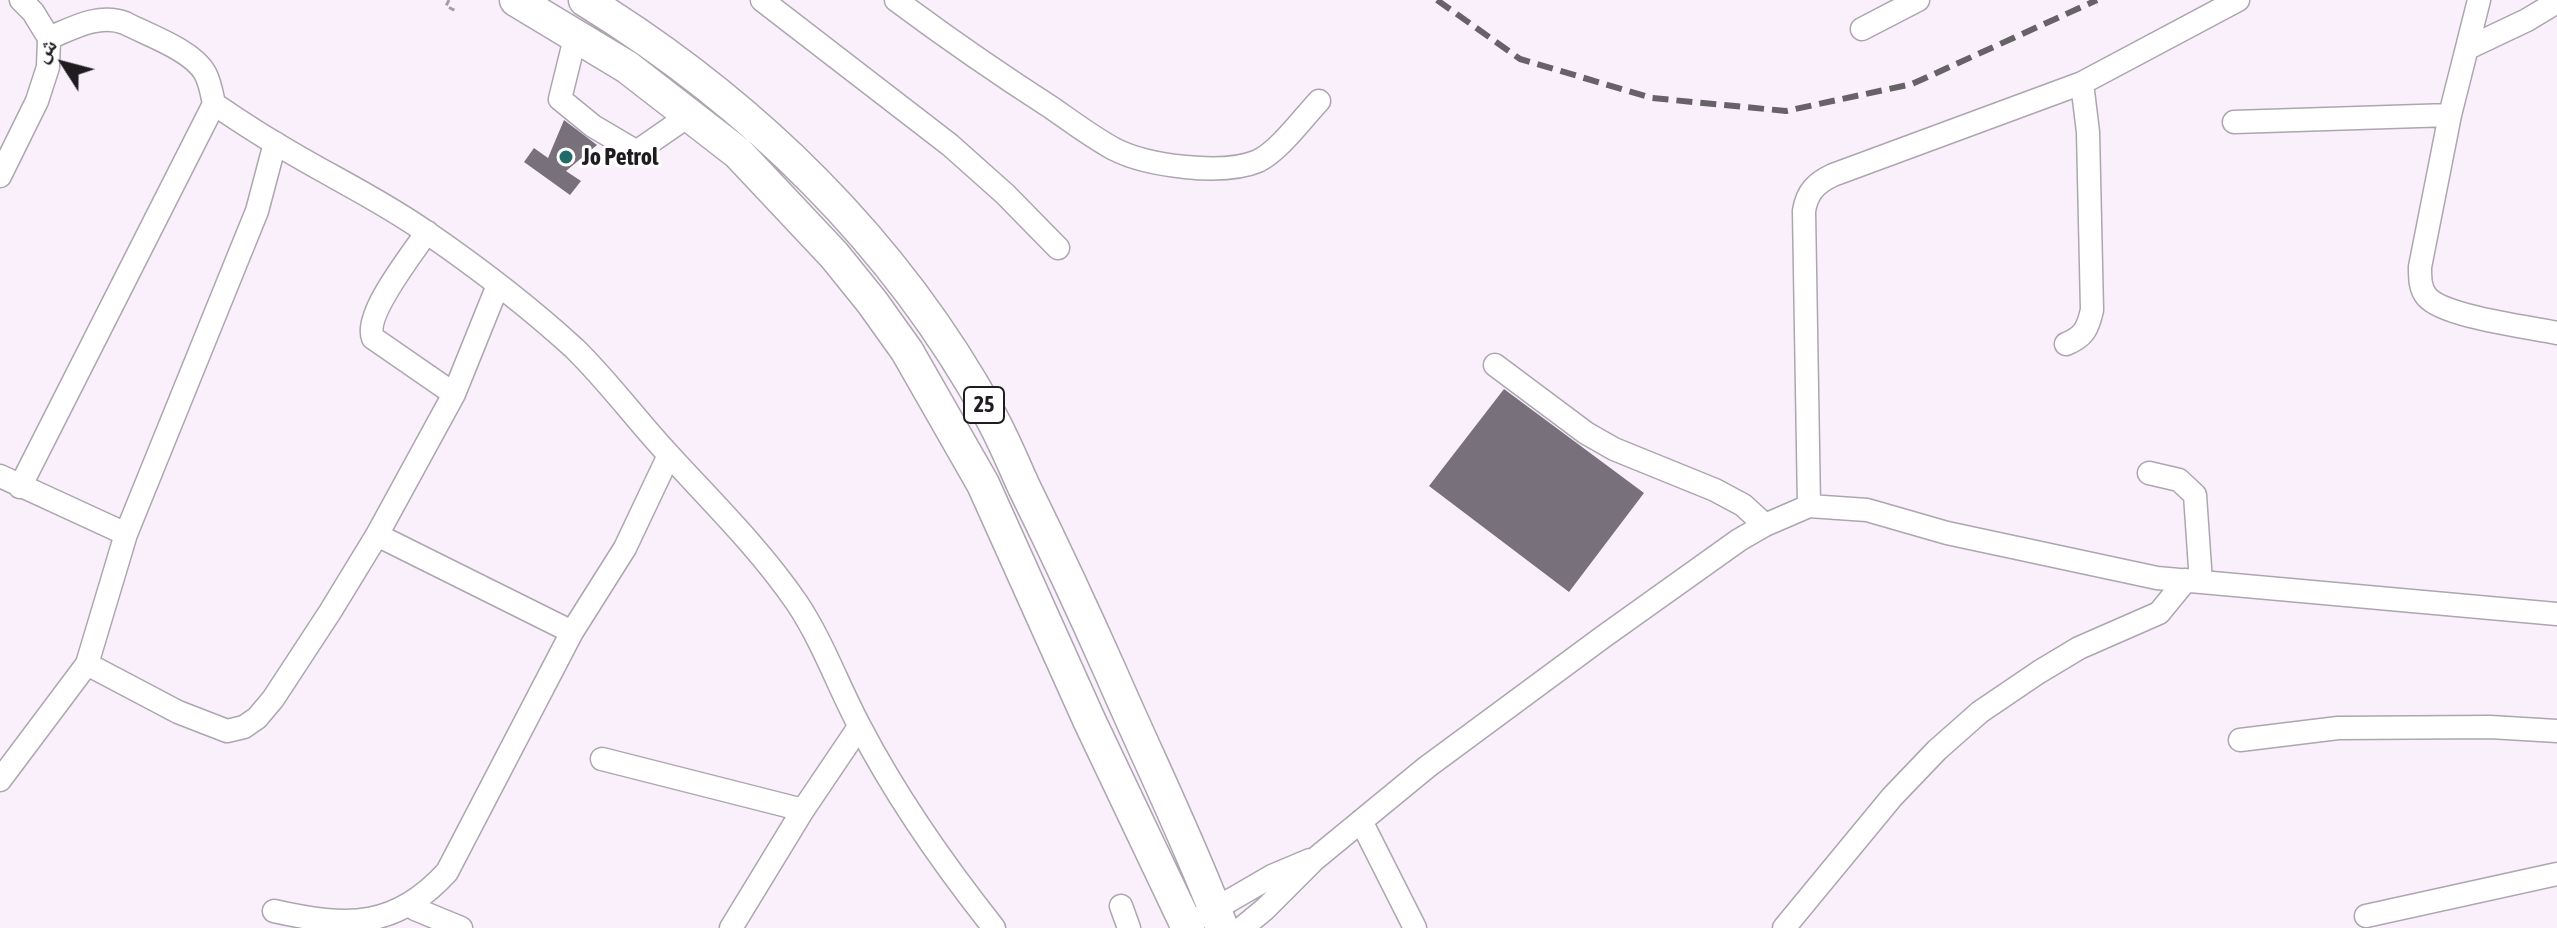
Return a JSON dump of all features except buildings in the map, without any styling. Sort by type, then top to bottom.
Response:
[{"type":"highway","name":"25","points":[[516,0],[627,67],[738,153],[824,244],[872,302],[907,351],[983,484],[1187,927]]},
{"type":"highway","name":"25","points":[[585,0],[623,23],[702,80],[788,154],[877,248],[920,305],[990,416],[1100,648],[1219,918]]},
{"type":"street","points":[[0,176],[37,101],[48,67],[49,38],[33,12],[21,0]]},
{"type":"street","points":[[762,0],[950,145],[1005,194],[1058,248]]},
{"type":"street","points":[[896,0],[975,58],[1115,150],[1145,160],[1217,168],[1236,168],[1260,160],[1319,101]]},
{"type":"street","points":[[1862,29],[1918,0]]},
{"type":"street","points":[[1809,506],[1804,211],[1809,193],[1833,175],[2082,83],[2238,0]]},
{"type":"street","points":[[2479,0],[2450,115],[2420,267],[2420,284],[2428,298],[2456,312],[2557,333]]},
{"type":"street","points":[[2468,48],[2557,2]]},
{"type":"street","points":[[49,38],[103,19],[115,19],[187,55],[206,74],[214,104],[427,232],[498,285],[573,348],[743,534],[797,603],[815,631],[859,727],[896,791],[959,885],[994,928]]},
{"type":"street","points":[[576,34],[560,99],[593,126],[639,150],[691,114]]},
{"type":"street","points":[[2066,344],[2081,338],[2089,326],[2092,310],[2088,132],[2082,83]]},
{"type":"street","points":[[126,534],[10,481],[214,104]]},
{"type":"street","points":[[2234,122],[2450,115]]},
{"type":"street","points":[[0,780],[87,664],[126,534],[257,211],[275,143]]},
{"type":"street","points":[[427,232],[376,311],[370,332],[373,338],[454,394]]},
{"type":"street","points":[[87,664],[178,712],[227,731],[244,727],[257,718],[273,699],[377,535],[454,394],[498,285]]},
{"type":"street","points":[[1495,365],[1586,433],[1614,449],[1715,490],[1743,505],[1765,525]]},
{"type":"street","points":[[274,911],[308,921],[358,928],[382,925],[415,909],[432,892],[447,872],[572,632],[625,548],[669,455]]},
{"type":"street","points":[[1784,928],[1892,797],[1980,712],[2079,648],[2159,613],[2193,581],[2195,495],[2179,480],[2149,473]]},
{"type":"street","points":[[1242,928],[1315,859],[1427,767],[1739,540],[1809,506],[1867,510],[1947,533],[2157,578],[2557,614]]},
{"type":"street","points":[[377,535],[572,632]]},
{"type":"street","points":[[731,928],[803,810],[859,727]]},
{"type":"street","points":[[2240,740],[2338,728],[2490,727],[2557,731]]},
{"type":"street","points":[[602,759],[803,810]]},
{"type":"street","points":[[1361,821],[1415,928]]},
{"type":"street","points":[[1187,927],[1219,918],[1291,866],[1315,859]]},
{"type":"street","points":[[2366,916],[2557,874]]},
{"type":"street","points":[[1121,906],[1129,928]]},
{"type":"street","points":[[415,909],[461,928]]},
{"type":"path","points":[[449,0],[446,6],[456,11]]},
{"type":"railway","points":[[1437,0],[1520,59],[1652,98],[1786,111],[1912,84],[2097,0]]},
{"type":"place","name":"Jo Petrol","points":[[566,157]]}]
